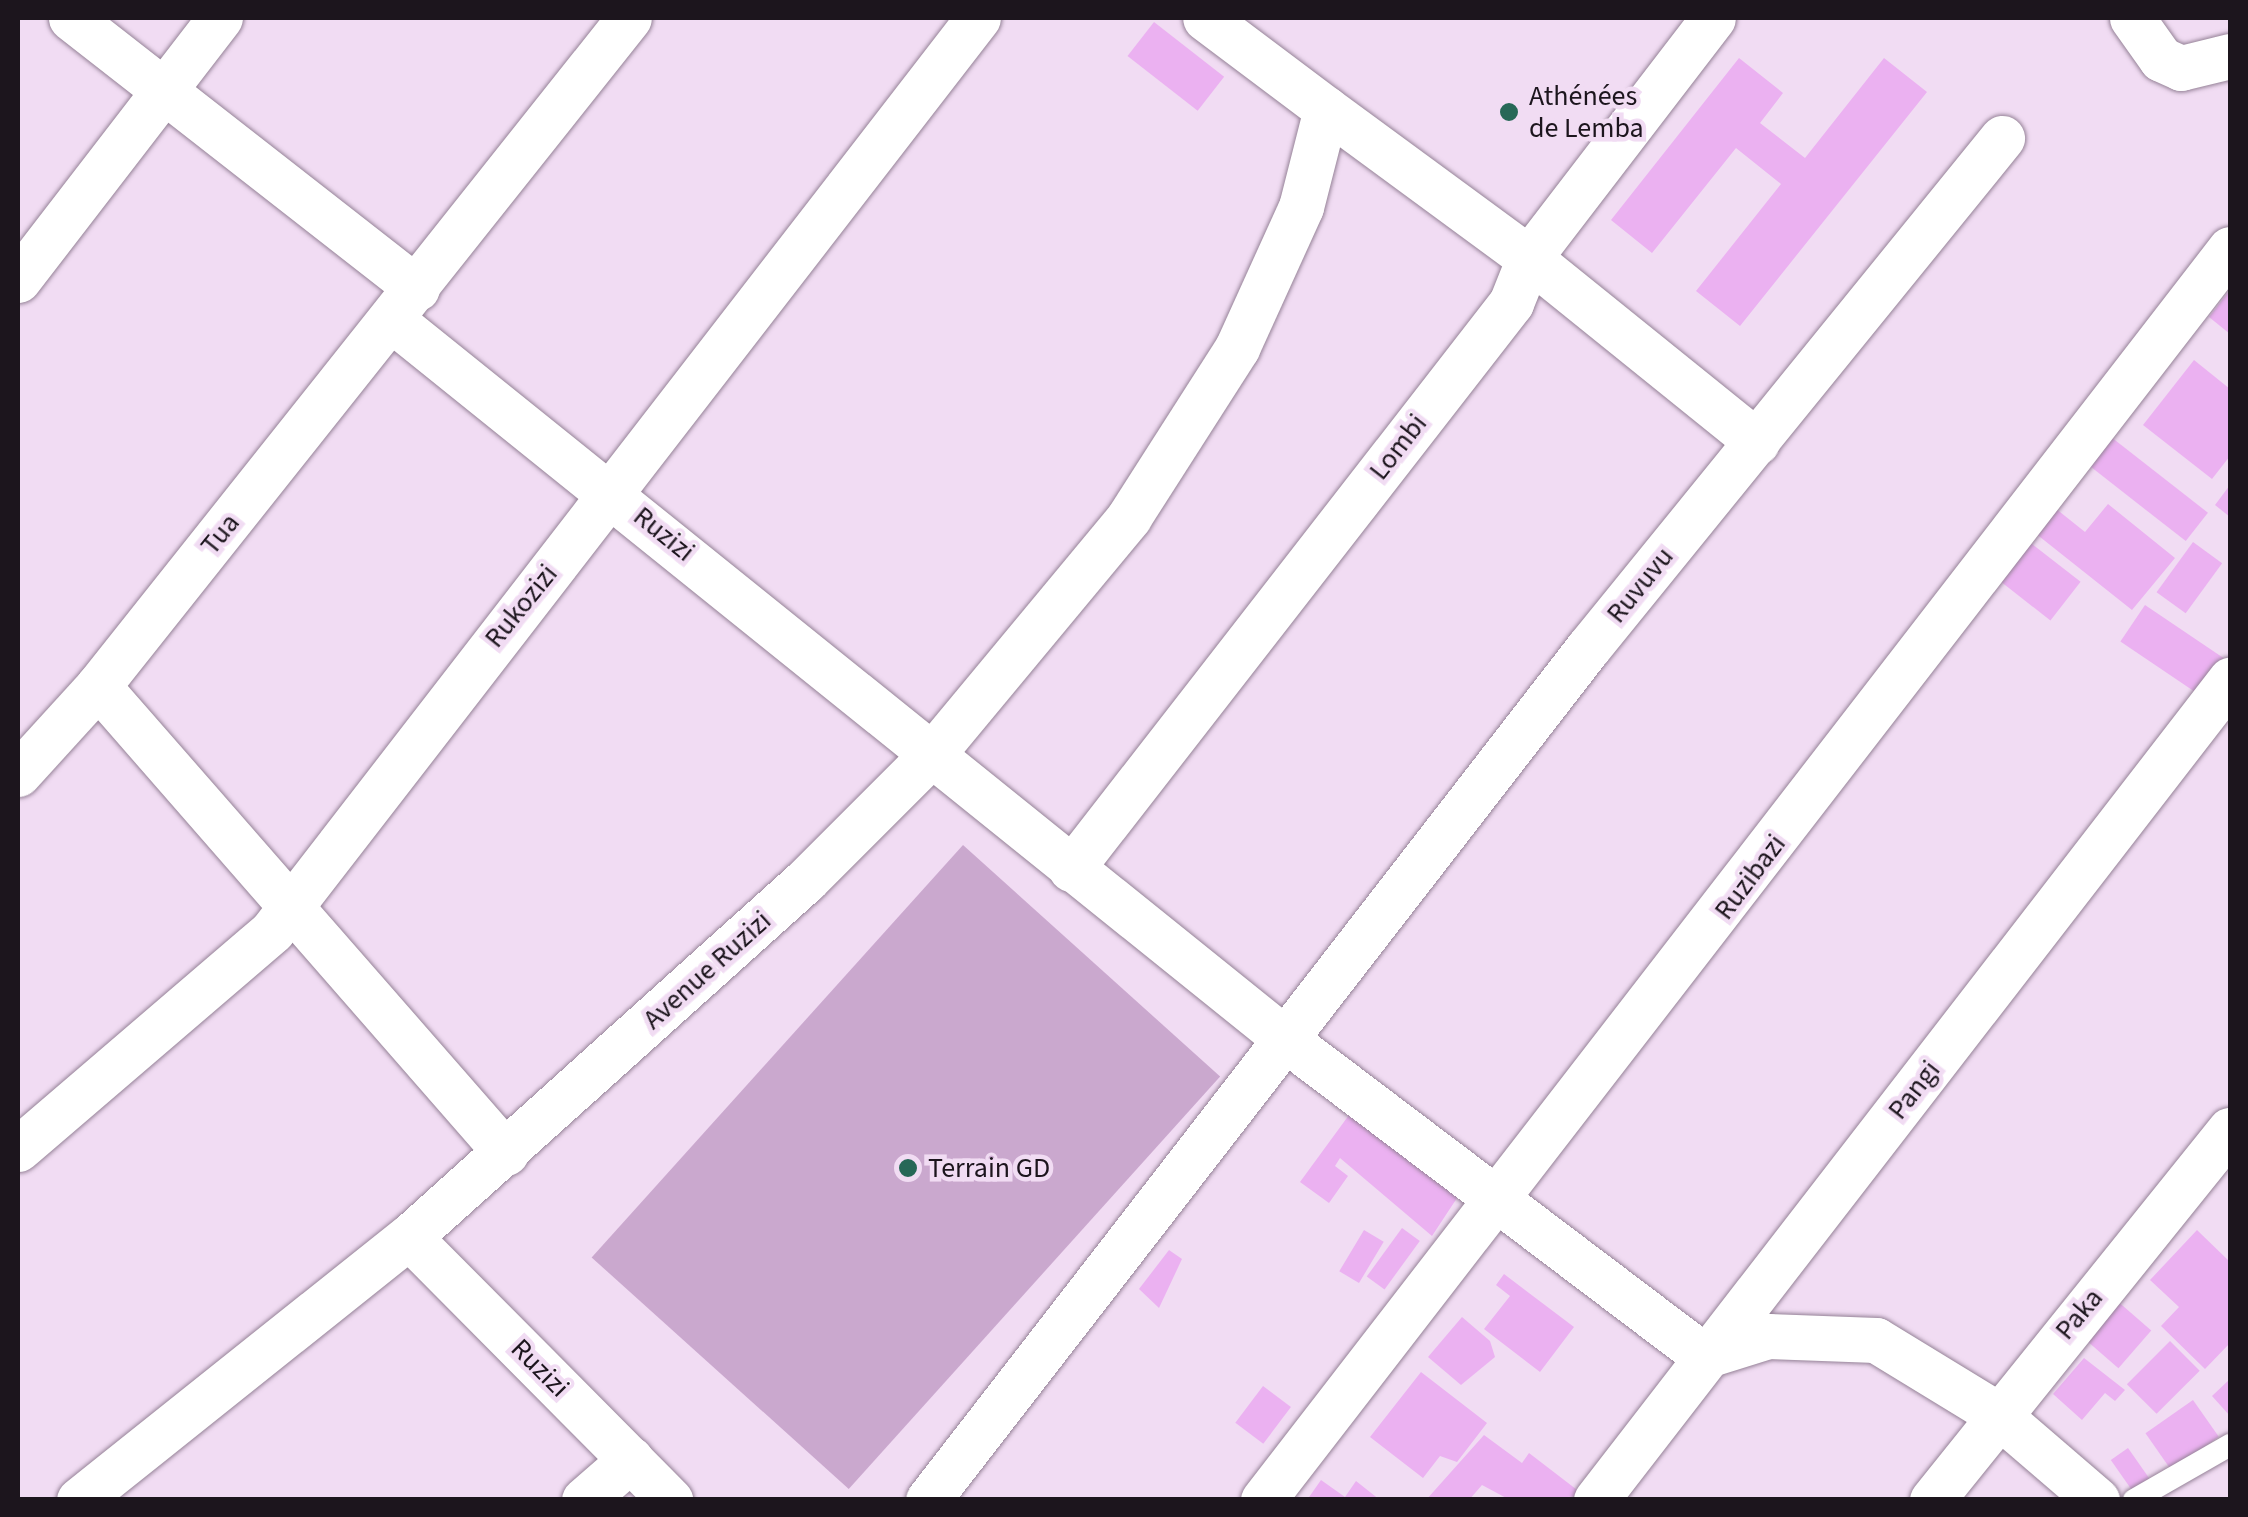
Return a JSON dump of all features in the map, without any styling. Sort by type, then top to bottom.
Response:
[{"type":"street","points":[[71,18],[166,87],[405,304]]},
{"type":"street","points":[[18,280],[220,18]]},
{"type":"street","name":"Tua","points":[[18,774],[98,686],[405,304],[628,18]]},
{"type":"street","name":"Rukozizi","points":[[18,1150],[258,944],[978,18]]},
{"type":"street","points":[[1206,18],[1529,258],[1756,442]]},
{"type":"street","name":"Lombi","points":[[1071,869],[1510,303],[1529,258],[1713,18]]},
{"type":"street","points":[[2132,18],[2160,59],[2181,68],[2230,56]]},
{"type":"street","name":"Avenue Ruzizi","points":[[88,1497],[409,1237],[506,1153],[806,880],[934,751],[1129,517],[1237,348],[1301,206],[1326,110]]},
{"type":"street","name":"Ruvuvu","points":[[928,1500],[1756,442],[2002,138]]},
{"type":"street","name":"Ruzibazi","points":[[1264,1500],[1502,1200],[2230,249]]},
{"type":"street","name":"Ruzizi","points":[[405,304],[612,492],[934,751],[1071,869],[1289,1042],[1704,1356]]},
{"type":"street","name":"Pangi","points":[[1596,1500],[2230,680]]},
{"type":"street","points":[[98,686],[506,1153]]},
{"type":"street","name":"Paka","points":[[1932,1500],[1997,1414],[2230,1130]]},
{"type":"street","name":"Ruzizi","points":[[409,1237],[670,1500]]},
{"type":"street","points":[[1704,1356],[1768,1336],[1846,1333],[1910,1356],[1997,1414],[2097,1500]]},
{"type":"street","points":[[584,1500],[632,1459]]},
{"type":"lane","points":[[2134,1500],[2230,1446]]},
{"type":"shaded area","name":"Terrain GD","points":[[963,845],[1220,1077],[849,1489],[592,1257]]},
{"type":"building","points":[[1154,22],[1224,77],[1198,111],[1128,56]]},
{"type":"building","points":[[1739,58],[1783,93],[1760,123],[1805,158],[1884,58],[1927,92],[1740,326],[1696,291],[1781,184],[1736,148],[1652,253],[1611,220]]},
{"type":"building","points":[[2230,290],[2230,334],[2209,317]]},
{"type":"building","points":[[2194,360],[2230,389],[2230,456],[2212,479],[2143,425]]},
{"type":"building","points":[[2111,437],[2208,513],[2186,541],[2089,465]]},
{"type":"building","points":[[2230,485],[2230,517],[2215,505]]},
{"type":"building","points":[[2108,504],[2175,558],[2132,610],[2035,533],[2055,508],[2085,532]]},
{"type":"building","points":[[2027,540],[2081,582],[2050,620],[1997,579]]},
{"type":"building","points":[[2193,542],[2222,563],[2186,613],[2157,592]]},
{"type":"building","points":[[2145,605],[2225,659],[2200,695],[2120,641]]},
{"type":"building","points":[[1349,1115],[1459,1195],[1432,1236],[1340,1158],[1335,1166],[1348,1176],[1329,1203],[1300,1182]]},
{"type":"building","points":[[1402,1228],[1420,1241],[1385,1289],[1367,1277]]},
{"type":"building","points":[[1364,1230],[1384,1242],[1359,1283],[1339,1271]]},
{"type":"building","points":[[2197,1230],[2230,1262],[2230,1343],[2205,1369],[2161,1326],[2179,1307],[2150,1280]]},
{"type":"building","points":[[1169,1250],[1182,1259],[1159,1308],[1139,1289]]},
{"type":"building","points":[[1504,1274],[1574,1327],[1540,1372],[1484,1329],[1510,1296],[1496,1285]]},
{"type":"building","points":[[2115,1299],[2151,1330],[2118,1368],[2082,1337]]},
{"type":"building","points":[[1462,1317],[1490,1341],[1495,1357],[1461,1385],[1428,1357]]},
{"type":"building","points":[[2170,1341],[2200,1371],[2157,1414],[2127,1384]]},
{"type":"building","points":[[2084,1358],[2125,1390],[2115,1401],[2105,1393],[2082,1420],[2053,1394]]},
{"type":"building","points":[[1421,1372],[1487,1423],[1457,1462],[1440,1456],[1423,1478],[1370,1437]]},
{"type":"building","points":[[2230,1379],[2230,1416],[2212,1396]]},
{"type":"building","points":[[1263,1386],[1291,1407],[1263,1444],[1235,1423]]},
{"type":"building","points":[[2193,1400],[2219,1437],[2171,1470],[2145,1433]]},
{"type":"building","points":[[1484,1435],[1522,1463],[1529,1453],[1585,1496],[1510,1500],[1482,1485],[1469,1500],[1426,1500]]},
{"type":"building","points":[[2128,1448],[2151,1481],[2134,1493],[2111,1460]]},
{"type":"building","points":[[1321,1480],[1345,1497],[1356,1481],[1380,1500],[1307,1500]]},
{"type":"place","name":"Athénées de Lemba","points":[[1509,112]]},
{"type":"place","name":"Terrain GD","points":[[908,1168]]}]
